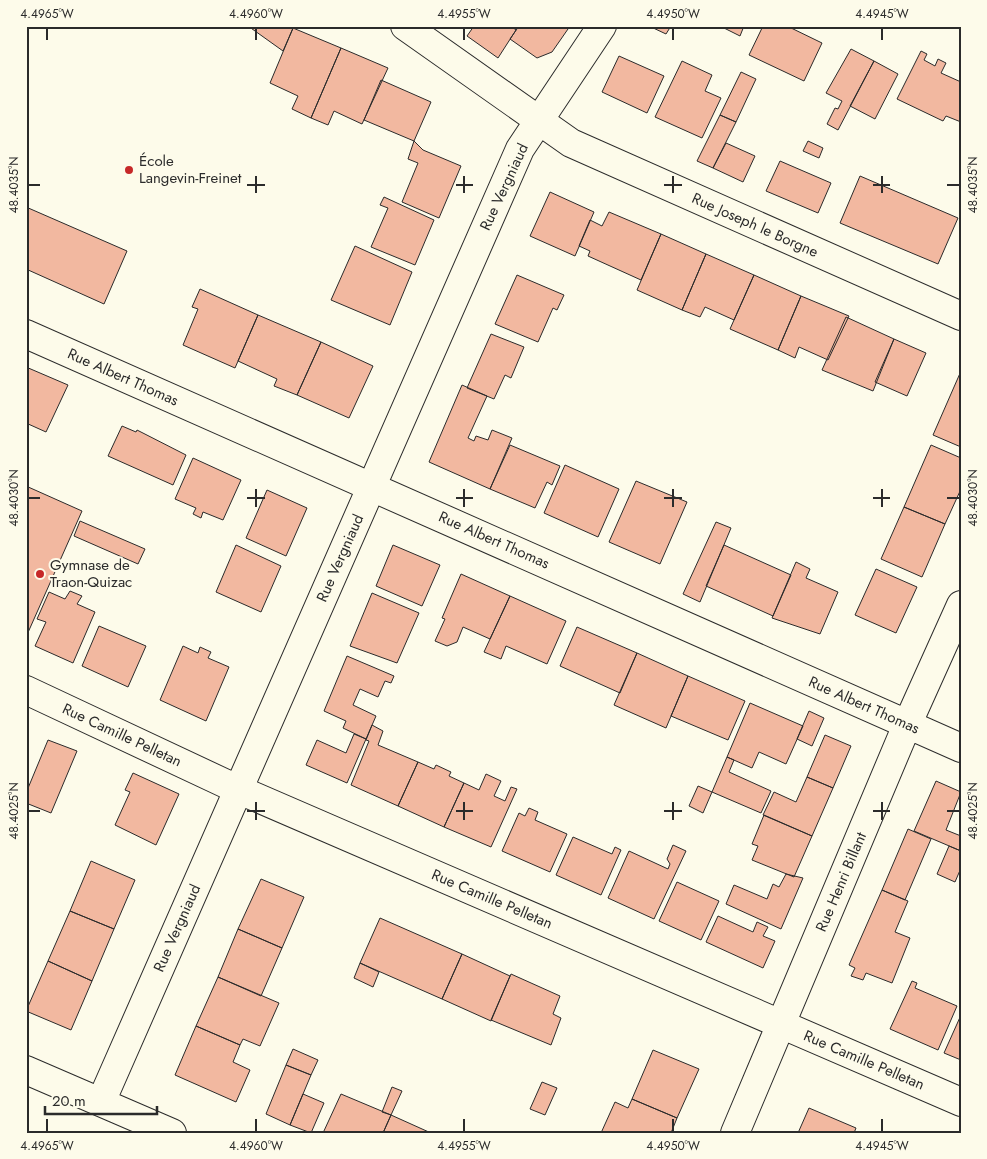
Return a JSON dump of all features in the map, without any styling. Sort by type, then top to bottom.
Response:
[{"type":"street","name":"Rue Joseph le Borgne","points":[[405,26],[571,143],[961,316]]},
{"type":"street","name":"Rue Vergniaud","points":[[101,1102],[520,149],[602,26]]},
{"type":"street","name":"Rue Albert Thomas","points":[[26,334],[961,748]]},
{"type":"street","name":"Rue Henri Billant","points":[[735,1133],[907,725],[961,605]]},
{"type":"street","name":"Rue Camille Pelletan","points":[[26,690],[237,789],[961,1102]]},
{"type":"street","points":[[26,1070],[172,1133]]},
{"type":"building","points":[[248,26],[294,26],[283,51]]},
{"type":"building","points":[[474,26],[511,26],[516,30],[498,58],[467,36]]},
{"type":"building","points":[[519,26],[557,28],[564,26],[568,29],[552,52],[537,58],[510,39]]},
{"type":"building","points":[[649,26],[671,26],[666,34]]},
{"type":"building","points":[[720,26],[744,26],[740,36]]},
{"type":"building","points":[[763,26],[787,26],[822,43],[804,81],[749,55]]},
{"type":"building","points":[[293,28],[341,48],[311,118],[292,109],[298,96],[270,83]]},
{"type":"building","points":[[341,48],[388,68],[362,124],[334,111],[328,125],[311,118]]},
{"type":"building","points":[[851,49],[874,61],[838,130],[827,124],[835,108],[838,109],[842,101],[826,93]]},
{"type":"building","points":[[921,51],[927,54],[924,60],[935,66],[938,59],[946,63],[941,73],[961,82],[961,122],[946,116],[943,121],[897,99]]},
{"type":"building","points":[[619,56],[664,76],[647,113],[602,92]]},
{"type":"building","points":[[682,61],[712,75],[705,91],[721,98],[702,138],[655,117]]},
{"type":"building","points":[[874,61],[898,74],[875,119],[850,106]]},
{"type":"building","points":[[741,72],[756,79],[736,122],[720,115]]},
{"type":"building","points":[[381,80],[431,102],[414,141],[364,120]]},
{"type":"building","points":[[720,115],[736,122],[713,168],[697,161]]},
{"type":"building","points":[[414,141],[423,150],[461,166],[439,218],[402,202],[418,163],[408,159]]},
{"type":"building","points":[[808,141],[823,148],[819,158],[803,151]]},
{"type":"building","points":[[726,143],[755,156],[743,182],[713,168]]},
{"type":"building","points":[[780,161],[831,183],[818,213],[766,191]]},
{"type":"building","points":[[860,176],[958,218],[938,264],[840,223]]},
{"type":"building","points":[[550,192],[594,212],[575,256],[530,236]]},
{"type":"building","points":[[384,197],[434,220],[415,265],[371,247],[388,208],[380,205]]},
{"type":"building","points":[[26,207],[127,251],[104,304],[26,269]]},
{"type":"building","points":[[609,212],[661,234],[641,280],[588,256],[590,251],[579,246],[590,220],[602,226]]},
{"type":"building","points":[[661,234],[706,254],[682,310],[637,290]]},
{"type":"building","points":[[355,246],[412,272],[390,325],[331,300]]},
{"type":"building","points":[[706,254],[754,275],[734,320],[705,307],[700,317],[682,310]]},
{"type":"building","points":[[517,275],[564,295],[557,310],[553,308],[538,342],[495,324]]},
{"type":"building","points":[[754,275],[801,296],[778,350],[730,329]]},
{"type":"building","points":[[200,289],[258,315],[235,368],[183,345],[198,309],[192,307]]},
{"type":"building","points":[[801,296],[849,316],[828,360],[799,347],[795,358],[778,350]]},
{"type":"building","points":[[258,315],[321,342],[297,395],[274,386],[277,379],[238,361]]},
{"type":"building","points":[[846,317],[894,339],[873,391],[822,370]]},
{"type":"building","points":[[491,334],[524,347],[511,378],[505,375],[494,399],[467,388]]},
{"type":"building","points":[[894,339],[926,353],[907,396],[875,382]]},
{"type":"building","points":[[321,342],[373,366],[349,418],[297,395]]},
{"type":"building","points":[[26,367],[68,385],[46,432],[26,423]]},
{"type":"building","points":[[961,371],[961,447],[933,435]]},
{"type":"building","points":[[462,385],[487,396],[468,438],[474,441],[476,436],[488,440],[492,430],[512,438],[490,489],[429,462]]},
{"type":"building","points":[[122,426],[136,432],[137,430],[186,455],[173,485],[108,456]]},
{"type":"building","points":[[510,445],[560,466],[552,485],[547,482],[535,508],[490,489]]},
{"type":"building","points":[[931,445],[961,458],[961,489],[945,524],[904,507]]},
{"type":"building","points":[[193,458],[241,480],[223,520],[203,512],[201,518],[193,514],[196,508],[175,499]]},
{"type":"building","points":[[565,465],[619,489],[598,537],[544,513]]},
{"type":"building","points":[[636,481],[687,502],[660,564],[609,542]]},
{"type":"building","name":"Gymnase de Traon-Quizac","points":[[26,486],[82,511],[26,637]]},
{"type":"building","points":[[267,490],[307,508],[286,556],[246,538]]},
{"type":"building","points":[[904,507],[945,524],[922,577],[881,559]]},
{"type":"building","points":[[80,521],[145,549],[138,564],[74,536]]},
{"type":"building","points":[[716,522],[731,528],[700,602],[683,594]]},
{"type":"building","points":[[236,545],[281,566],[261,612],[216,592]]},
{"type":"building","points":[[393,545],[440,565],[422,606],[376,586]]},
{"type":"building","points":[[724,545],[791,575],[773,616],[706,586]]},
{"type":"building","points":[[796,562],[810,569],[806,578],[838,592],[820,634],[772,618]]},
{"type":"building","points":[[876,569],[917,587],[896,633],[855,615]]},
{"type":"building","points":[[461,574],[510,596],[490,639],[463,627],[457,642],[447,646],[435,641],[445,619],[442,618]]},
{"type":"building","points":[[70,591],[82,596],[77,604],[95,612],[73,663],[35,646],[46,622],[37,619],[49,592],[65,599]]},
{"type":"building","points":[[372,593],[419,613],[397,663],[350,646]]},
{"type":"building","points":[[510,596],[566,621],[547,664],[506,646],[501,659],[484,652]]},
{"type":"building","points":[[99,626],[146,646],[128,687],[82,666]]},
{"type":"building","points":[[577,627],[637,653],[620,693],[560,666]]},
{"type":"building","points":[[183,646],[198,653],[200,647],[211,652],[208,658],[229,667],[206,721],[160,700]]},
{"type":"building","points":[[637,653],[688,676],[666,728],[614,705]]},
{"type":"building","points":[[347,656],[394,676],[391,683],[385,681],[378,697],[360,689],[353,705],[376,716],[366,739],[343,728],[346,721],[324,711]]},
{"type":"building","points":[[688,676],[745,701],[728,740],[671,716]]},
{"type":"building","points":[[750,703],[803,726],[786,764],[759,752],[752,768],[727,757]]},
{"type":"building","points":[[809,711],[824,718],[812,746],[797,739]]},
{"type":"building","points":[[372,725],[383,731],[378,745],[418,762],[398,806],[351,785],[369,741],[366,740]]},
{"type":"building","points":[[354,734],[366,739],[347,783],[306,765],[317,740],[346,753]]},
{"type":"building","points":[[825,735],[851,746],[833,788],[807,777]]},
{"type":"building","points":[[48,740],[77,751],[51,813],[26,803],[26,793]]},
{"type":"building","points":[[727,757],[734,760],[729,772],[771,791],[761,813],[712,792]]},
{"type":"building","points":[[418,762],[434,769],[436,765],[451,772],[449,776],[464,783],[444,827],[398,806]]},
{"type":"building","points":[[133,773],[179,794],[156,845],[115,825],[130,792],[125,790]]},
{"type":"building","points":[[486,774],[501,781],[494,796],[505,801],[511,787],[517,789],[491,847],[444,827],[464,783],[479,790]]},
{"type":"building","points":[[807,777],[833,788],[812,836],[763,815],[774,792],[796,802]]},
{"type":"building","points":[[936,781],[961,792],[946,830],[961,836],[961,851],[914,831]]},
{"type":"building","points":[[698,786],[712,792],[703,813],[689,806]]},
{"type":"building","points":[[529,808],[538,812],[535,820],[567,834],[550,872],[502,851],[519,813],[525,816]]},
{"type":"building","points":[[764,815],[812,836],[794,877],[752,860],[758,846],[752,844]]},
{"type":"building","points":[[908,829],[931,839],[905,900],[882,890]]},
{"type":"building","points":[[573,837],[612,854],[615,847],[621,850],[601,895],[556,875]]},
{"type":"building","points":[[673,845],[686,851],[654,919],[608,898],[629,851],[668,869],[670,864],[667,859]]},
{"type":"building","points":[[949,846],[961,851],[961,868],[955,882],[937,874]]},
{"type":"building","points":[[91,861],[135,880],[114,929],[70,911]]},
{"type":"building","points":[[786,874],[803,878],[781,929],[726,904],[734,885],[767,899],[773,884],[779,887]]},
{"type":"building","points":[[261,879],[304,897],[282,948],[238,929]]},
{"type":"building","points":[[677,882],[719,901],[701,940],[659,921]]},
{"type":"building","points":[[882,890],[908,901],[895,932],[910,938],[892,983],[866,973],[863,980],[851,976],[855,968],[849,965]]},
{"type":"building","points":[[70,911],[114,929],[92,981],[48,961]]},
{"type":"building","points":[[718,916],[753,932],[757,922],[768,927],[763,936],[775,941],[763,968],[706,942]]},
{"type":"building","points":[[380,918],[462,954],[442,999],[360,963]]},
{"type":"building","points":[[238,929],[282,948],[261,996],[218,977]]},
{"type":"building","points":[[462,954],[510,976],[491,1021],[442,999]]},
{"type":"building","points":[[48,961],[92,981],[71,1030],[26,1011]]},
{"type":"building","points":[[360,963],[379,972],[373,987],[354,978]]},
{"type":"building","points":[[511,974],[560,996],[553,1014],[561,1018],[551,1045],[491,1020]]},
{"type":"building","points":[[218,977],[279,1003],[260,1046],[243,1039],[240,1045],[196,1026]]},
{"type":"building","points":[[912,981],[917,983],[915,988],[957,1006],[938,1050],[890,1029]]},
{"type":"building","points":[[961,1015],[961,1060],[944,1053]]},
{"type":"building","points":[[196,1026],[240,1045],[233,1062],[250,1070],[236,1102],[175,1075]]},
{"type":"building","points":[[293,1049],[318,1060],[311,1075],[286,1065]]},
{"type":"building","points":[[653,1050],[699,1069],[677,1118],[632,1099]]},
{"type":"building","points":[[286,1065],[311,1075],[290,1125],[266,1114]]},
{"type":"building","points":[[542,1082],[557,1088],[545,1115],[530,1109]]},
{"type":"building","points":[[392,1087],[402,1091],[391,1115],[382,1112]]},
{"type":"building","points":[[303,1094],[324,1103],[311,1133],[290,1125]]},
{"type":"building","points":[[341,1094],[391,1115],[383,1133],[323,1133]]},
{"type":"building","points":[[632,1099],[677,1118],[671,1133],[601,1133],[615,1102],[628,1108]]},
{"type":"building","points":[[809,1108],[856,1128],[854,1133],[798,1133]]},
{"type":"building","points":[[391,1115],[431,1133],[383,1133]]},
{"type":"place","name":"École Langevin-Freinet","points":[[129,170]]},
{"type":"place","name":"Gymnase de Traon-Quizac","points":[[40,574]]}]
